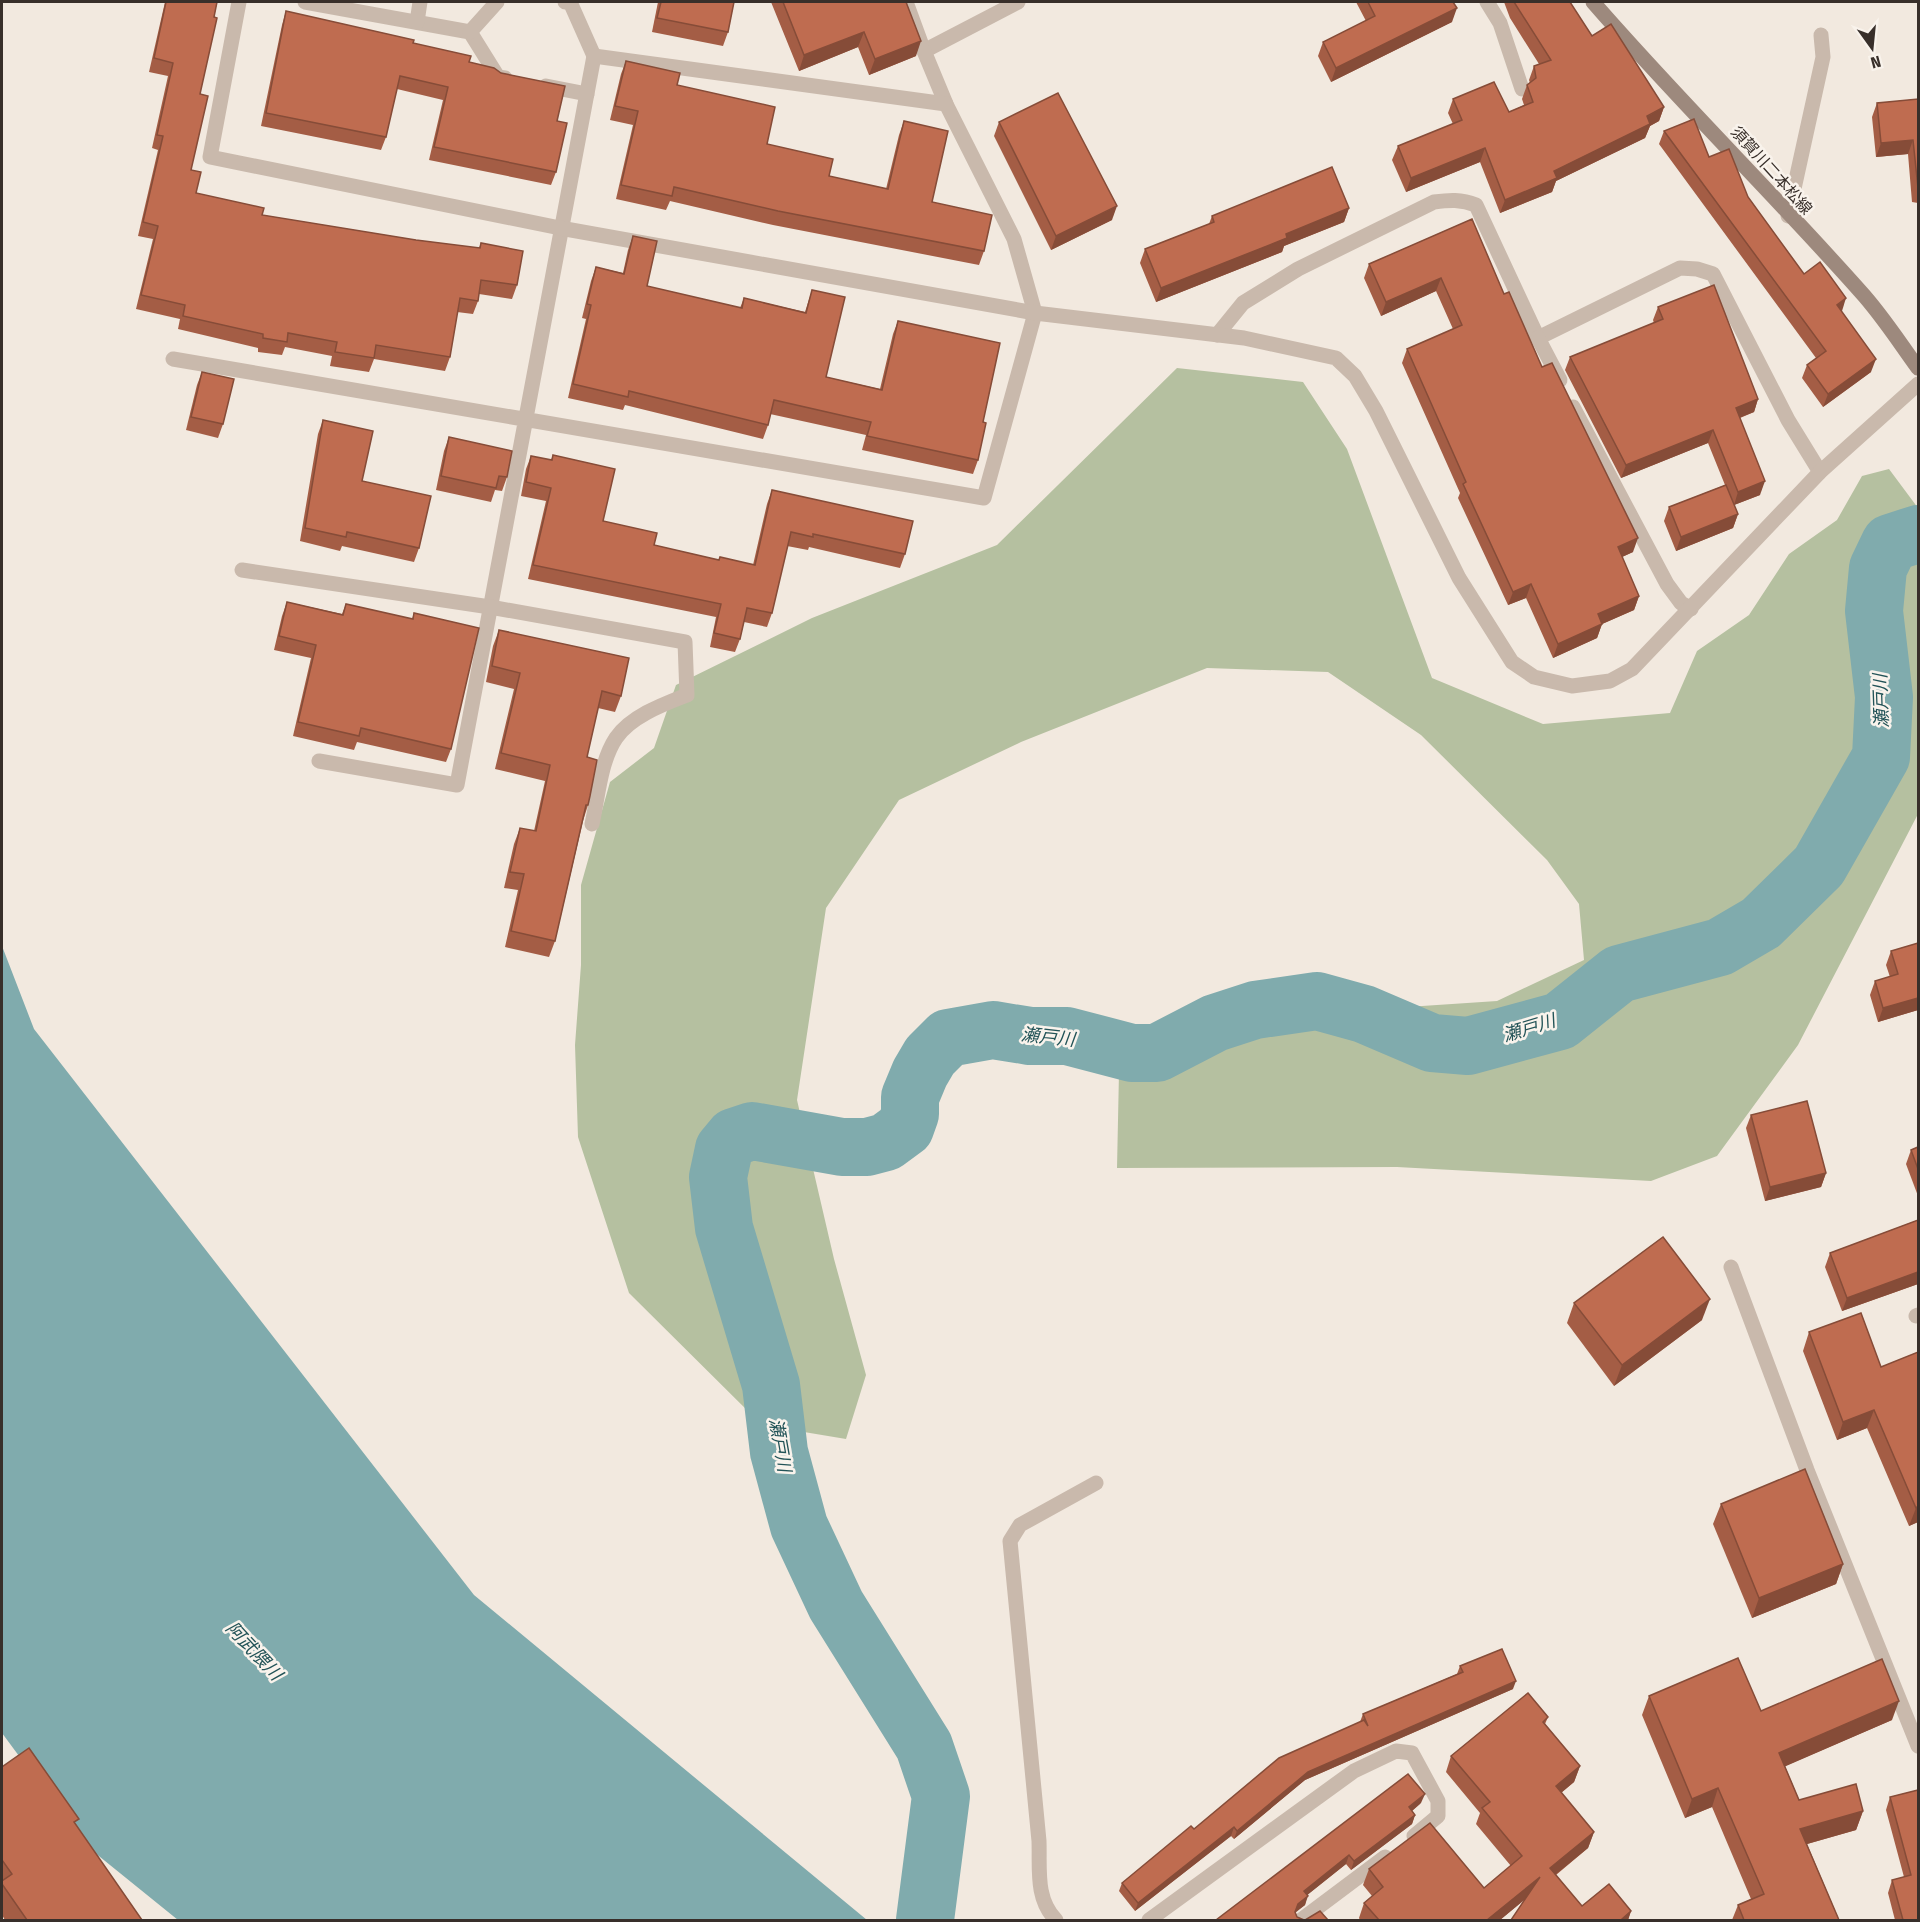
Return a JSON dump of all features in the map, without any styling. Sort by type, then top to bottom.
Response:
[{"type":"main road","name":"須賀川二本松線","points":[[1593,2],[1657,75],[1720,138],[1788,216],[1862,292],[1918,368]]},
{"type":"street","points":[[239,2],[210,158],[560,228],[1035,313],[1217,335],[1282,345],[1336,358],[1355,376],[1376,411],[1459,578],[1512,662],[1528,674],[1572,686],[1596,684],[1624,675],[1691,609],[1820,472],[1918,384]]},
{"type":"street","points":[[305,2],[470,32],[498,77],[587,94]]},
{"type":"street","points":[[417,22],[420,2]]},
{"type":"street","points":[[470,32],[497,2]]},
{"type":"street","points":[[319,761],[457,785],[594,56],[570,2],[565,2]]},
{"type":"street","points":[[173,359],[524,421],[984,498],[1035,313],[1014,239],[946,104],[906,2]]},
{"type":"street","points":[[924,51],[1018,2]]},
{"type":"street","points":[[1487,2],[1500,23],[1522,89]]},
{"type":"street","points":[[1788,216],[1823,57],[1821,34]]},
{"type":"street","points":[[594,56],[946,104]]},
{"type":"street","points":[[1217,335],[1243,303],[1298,269],[1434,202],[1453,199],[1476,205],[1538,338],[1648,553],[1681,603],[1691,609]]},
{"type":"street","points":[[1538,338],[1680,268],[1697,269],[1713,274],[1788,420],[1820,472]]},
{"type":"street","points":[[242,570],[490,607],[685,642],[687,695],[659,706],[616,738],[606,762],[592,825]]},
{"type":"street","points":[[1731,1267],[1807,1470],[1918,1743]]},
{"type":"street","points":[[1056,1920],[1049,1914],[1040,1889],[1039,1841],[1010,1541],[1020,1525],[1096,1483]]},
{"type":"street","points":[[1149,1920],[1354,1771],[1396,1752],[1412,1753],[1438,1801],[1438,1816],[1301,1920]]},
{"type":"green space","points":[[1177,368],[1303,382],[1347,449],[1432,678],[1543,724],[1670,713],[1697,651],[1749,615],[1789,554],[1837,520],[1862,476],[1889,469],[1918,508],[1918,814],[1798,1045],[1717,1156],[1651,1181],[1397,1167],[1117,1168],[1119,1072],[1317,1013],[1497,1001],[1584,960],[1579,904],[1547,860],[1421,735],[1328,672],[1207,668],[1021,742],[899,800],[826,908],[797,1100],[834,1259],[866,1375],[846,1439],[762,1425],[629,1293],[578,1137],[575,1045],[581,965],[581,885],[610,782],[654,748],[676,685],[812,618],[997,545]]},
{"type":"water","name":"阿武隈川","points":[[2,946],[34,1029],[474,1595],[867,1920],[178,1920],[84,1844],[2,1733]]},
{"type":"building","points":[[166,2],[217,2],[214,17],[217,18],[200,94],[208,96],[191,170],[201,172],[196,193],[264,208],[262,215],[416,240],[480,248],[481,243],[523,251],[517,285],[481,280],[478,301],[460,298],[450,357],[376,345],[374,358],[335,352],[337,342],[288,333],[287,342],[263,338],[263,334],[183,316],[185,305],[141,295],[158,226],[143,222],[163,136],[157,135],[173,63],[154,58]]},
{"type":"building","points":[[661,2],[734,2],[728,32],[657,18]]},
{"type":"building","points":[[783,2],[906,2],[921,41],[875,59],[864,32],[804,55]]},
{"type":"building","points":[[1368,2],[1453,2],[1457,8],[1336,68],[1323,42],[1375,16]]},
{"type":"building","points":[[1514,2],[1570,2],[1592,36],[1611,24],[1664,107],[1647,116],[1650,124],[1554,171],[1557,178],[1505,200],[1485,148],[1411,178],[1398,146],[1462,120],[1453,99],[1494,82],[1509,112],[1533,102],[1527,85],[1536,78],[1534,66],[1551,60]]},
{"type":"building","points":[[286,11],[414,40],[413,43],[471,56],[469,62],[494,68],[501,73],[565,86],[557,121],[567,123],[556,172],[434,147],[448,87],[400,76],[386,137],[266,113]]},
{"type":"building","points":[[626,61],[680,73],[677,85],[775,107],[767,144],[833,159],[829,176],[888,189],[904,121],[948,131],[932,202],[992,215],[984,251],[778,211],[674,187],[672,196],[621,185],[638,111],[615,106]]},
{"type":"building","points":[[1058,93],[1117,206],[1056,236],[999,122]]},
{"type":"building","points":[[1918,99],[1918,188],[1913,140],[1881,143],[1877,103]]},
{"type":"building","points":[[1694,119],[1709,157],[1729,149],[1748,197],[1804,274],[1820,262],[1846,298],[1837,305],[1876,359],[1828,394],[1807,365],[1826,351],[1664,131]]},
{"type":"building","points":[[1332,167],[1349,208],[1286,234],[1287,238],[1161,288],[1145,249],[1214,222],[1212,216]]},
{"type":"building","points":[[1472,219],[1504,294],[1509,292],[1542,367],[1552,363],[1638,538],[1618,547],[1639,596],[1598,614],[1602,624],[1558,644],[1531,584],[1513,592],[1463,484],[1466,482],[1407,349],[1462,325],[1441,278],[1386,302],[1369,264]]},
{"type":"building","points":[[633,236],[657,241],[647,286],[742,308],[744,298],[806,313],[812,290],[845,297],[826,377],[882,390],[898,321],[1000,343],[983,422],[986,423],[978,460],[867,436],[871,422],[774,400],[768,425],[629,391],[628,397],[573,384],[591,305],[587,304],[596,267],[624,274]]},
{"type":"building","points":[[1714,285],[1758,399],[1736,408],[1765,481],[1738,492],[1713,430],[1626,465],[1570,357],[1663,319],[1658,307]]},
{"type":"building","points":[[202,372],[234,379],[223,424],[191,417]]},
{"type":"building","points":[[323,420],[373,431],[362,481],[431,496],[419,548],[347,532],[346,537],[305,528]]},
{"type":"building","points":[[449,437],[512,451],[507,477],[499,476],[496,488],[441,476]]},
{"type":"building","points":[[553,455],[615,469],[603,521],[657,533],[654,545],[719,560],[720,557],[755,565],[772,490],[913,521],[905,554],[813,534],[813,537],[791,532],[772,613],[747,608],[740,639],[714,633],[721,604],[533,565],[551,488],[526,482],[531,456],[552,460]]},
{"type":"building","points":[[1726,485],[1738,514],[1681,537],[1669,507]]},
{"type":"building","points":[[287,602],[343,615],[346,604],[413,619],[414,613],[479,628],[451,749],[361,728],[359,736],[298,722],[316,645],[279,636]]},
{"type":"building","points":[[499,630],[629,658],[621,696],[602,691],[587,757],[597,760],[555,941],[511,931],[524,874],[510,872],[520,828],[536,831],[550,765],[501,753],[520,673],[492,666]]},
{"type":"building","points":[[1918,943],[1918,998],[1883,1008],[1875,981],[1898,974],[1891,951]]},
{"type":"building","points":[[1807,1101],[1826,1173],[1770,1187],[1751,1115]]},
{"type":"building","points":[[1918,1147],[1918,1169],[1911,1150]]},
{"type":"building","points":[[1918,1220],[1918,1272],[1847,1298],[1830,1253]]},
{"type":"building","points":[[1663,1237],[1710,1299],[1622,1365],[1574,1303]]},
{"type":"building","points":[[1861,1313],[1881,1367],[1918,1352],[1918,1506],[1916,1508],[1874,1410],[1843,1422],[1809,1332]]},
{"type":"building","points":[[1805,1469],[1843,1564],[1759,1598],[1721,1504]]},
{"type":"building","points":[[1502,1649],[1516,1681],[1308,1772],[1237,1831],[1234,1827],[1138,1903],[1122,1883],[1191,1826],[1194,1829],[1279,1758],[1364,1720],[1368,1726],[1363,1714],[1463,1672],[1460,1666]]},
{"type":"building","points":[[1738,1658],[1761,1711],[1882,1659],[1899,1701],[1779,1753],[1799,1800],[1856,1784],[1863,1811],[1800,1829],[1839,1920],[1744,1920],[1738,1905],[1764,1894],[1718,1788],[1692,1799],[1649,1696]]},
{"type":"building","points":[[1528,1693],[1548,1717],[1543,1722],[1580,1766],[1556,1786],[1594,1832],[1550,1868],[1582,1906],[1609,1884],[1631,1911],[1623,1920],[1511,1920],[1540,1877],[1487,1920],[1379,1920],[1364,1903],[1383,1887],[1369,1869],[1430,1823],[1484,1888],[1522,1856],[1482,1808],[1490,1802],[1451,1756]]},
{"type":"building","points":[[29,1748],[79,1819],[74,1822],[142,1920],[27,1920],[2,1884],[2,1881],[12,1874],[2,1860],[2,1767]]},
{"type":"building","points":[[1408,1774],[1425,1794],[1409,1807],[1415,1815],[1354,1861],[1349,1855],[1304,1891],[1308,1896],[1298,1904],[1295,1912],[1297,1917],[1304,1920],[1216,1920]]},
{"type":"building","points":[[1918,1790],[1918,1920],[1903,1920],[1892,1880],[1911,1875],[1890,1797]]},
{"type":"building","points":[[1320,1911],[1328,1920],[1305,1920]]},
{"type":"waterway","name":"瀬戸川","points":[[925,1920],[941,1796],[924,1746],[836,1605],[799,1526],[779,1452],[771,1385],[724,1228],[718,1177],[724,1149],[734,1137],[752,1131],[842,1147],[867,1147],[886,1142],[905,1128],[910,1114],[910,1097],[920,1073],[930,1056],[948,1038],[993,1030],[1030,1036],[1067,1036],[1132,1053],[1157,1053],[1215,1023],[1255,1010],[1317,1001],[1364,1014],[1432,1043],[1468,1046],[1560,1021],[1619,974],[1720,947],[1761,923],[1819,866],[1881,757],[1884,697],[1874,611],[1878,568],[1890,543],[1918,534]]}]
